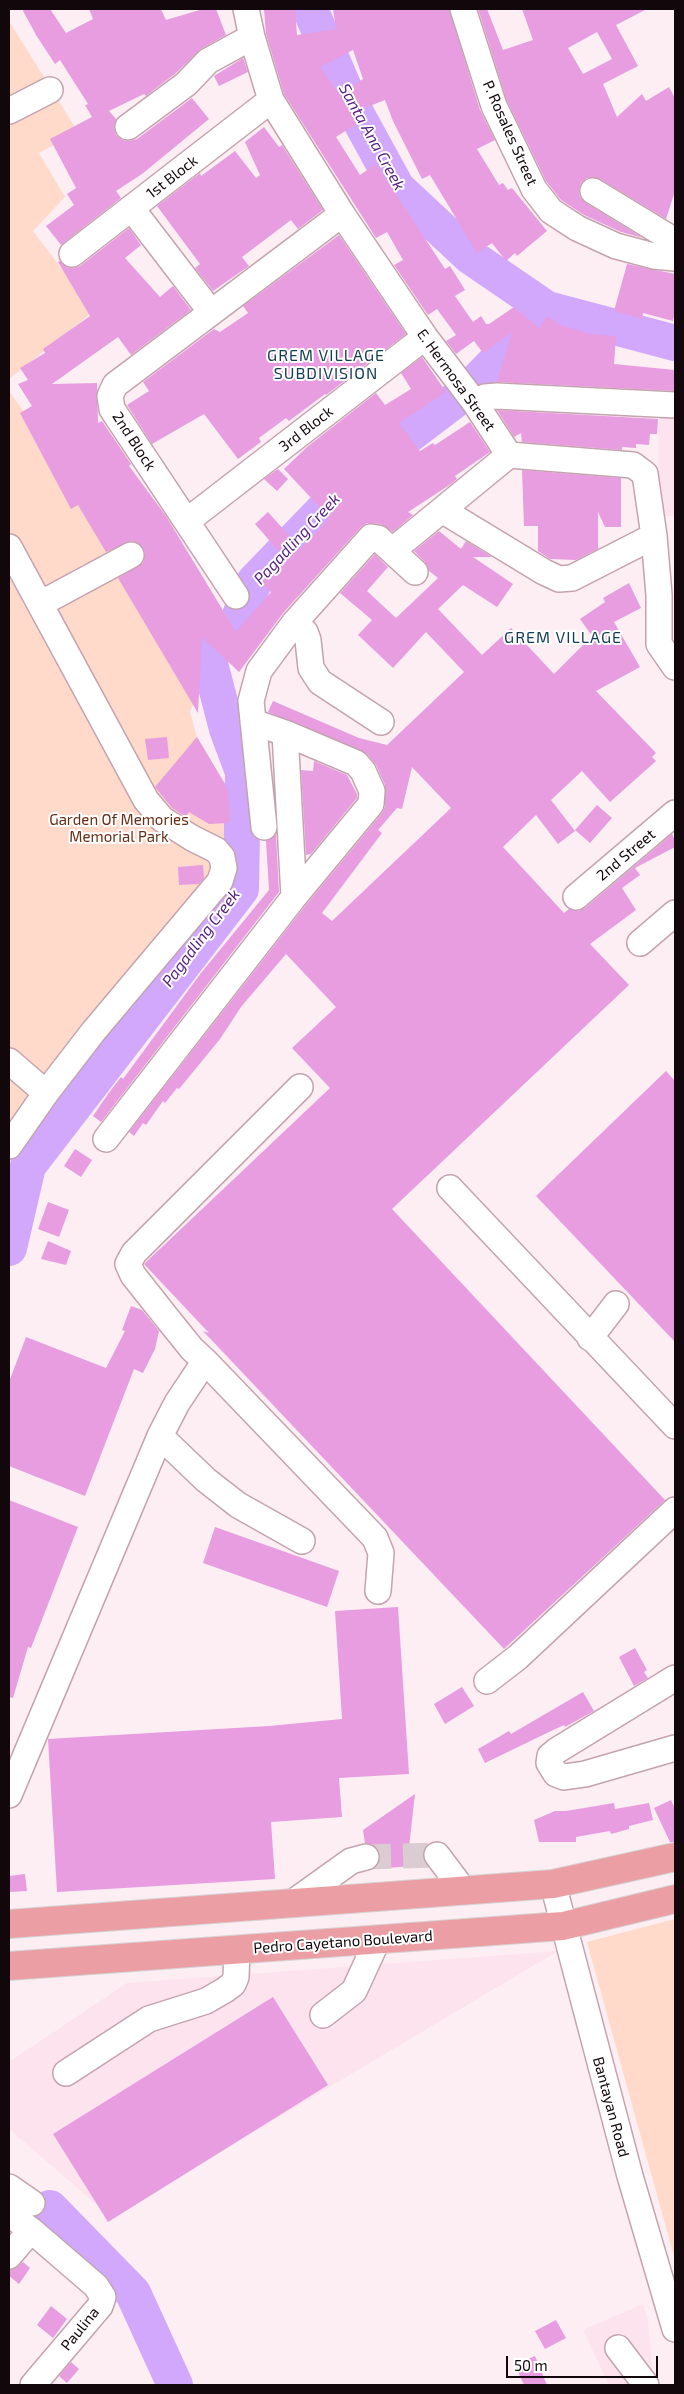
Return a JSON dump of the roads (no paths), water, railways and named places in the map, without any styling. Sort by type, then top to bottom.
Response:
[{"type":"main road","points":[[9,1924],[553,1884],[675,1857]]},
{"type":"main road","name":"Pedro Cayetano Boulevard","points":[[9,1966],[563,1926],[675,1899]]},
{"type":"street","name":"E. Hermosa Street","points":[[246,9],[252,38],[271,100],[342,214],[425,337],[469,395],[509,455]]},
{"type":"street","name":"P. Rosales Street","points":[[463,9],[494,106],[534,189],[551,211],[576,228],[616,246],[654,256],[675,258]]},
{"type":"street","points":[[128,127],[186,84],[208,61],[252,38]]},
{"type":"street","points":[[10,106],[50,90]]},
{"type":"street","name":"1st Block","points":[[72,254],[271,100]]},
{"type":"street","points":[[593,191],[675,240]]},
{"type":"street","points":[[132,209],[211,312]]},
{"type":"street","name":"2nd Block","points":[[236,596],[112,409],[110,396],[115,384],[342,214]]},
{"type":"street","name":"3rd Block","points":[[187,521],[425,337]]},
{"type":"street","points":[[469,395],[484,398],[497,396],[675,405]]},
{"type":"street","points":[[392,550],[509,455],[633,465],[640,469],[647,480],[654,536],[667,594],[660,644],[675,667]]},
{"type":"street","points":[[442,510],[544,572],[560,579],[572,578],[654,536]]},
{"type":"street","points":[[264,826],[251,701],[259,671],[295,622],[366,540],[371,537],[378,538],[415,572]]},
{"type":"street","points":[[9,547],[146,800],[162,819],[192,838],[216,850],[222,858],[224,868],[220,880],[46,1093],[9,1146]]},
{"type":"street","points":[[40,604],[131,555]]},
{"type":"street","points":[[295,622],[305,632],[308,640],[311,668],[320,682],[381,722]]},
{"type":"street","points":[[106,1140],[294,897],[371,804],[372,791],[363,771],[356,763],[285,733],[253,722]]},
{"type":"street","points":[[285,733],[294,897]]},
{"type":"street","name":"2nd Street","points":[[576,896],[675,813]]},
{"type":"street","points":[[640,943],[675,914]]},
{"type":"street","points":[[9,1061],[46,1093]]},
{"type":"street","points":[[300,1087],[134,1253],[128,1264],[133,1275],[192,1349],[375,1538],[381,1554],[378,1591]]},
{"type":"street","points":[[450,1188],[675,1426]]},
{"type":"street","points":[[590,1338],[616,1304]]},
{"type":"street","points":[[9,1795],[160,1436],[177,1403],[205,1361]]},
{"type":"street","points":[[160,1436],[206,1480],[238,1504],[302,1541]]},
{"type":"street","points":[[487,1681],[518,1657],[675,1510]]},
{"type":"street","points":[[675,1678],[556,1751],[550,1756],[548,1763],[556,1774],[564,1777],[585,1774],[675,1748]]},
{"type":"street","points":[[437,1855],[464,1891]]},
{"type":"street","points":[[291,1904],[351,1861],[366,1857]]},
{"type":"street","name":"Bantayan Road","points":[[553,1884],[630,2176],[675,2329]]},
{"type":"street","points":[[323,2015],[354,1991],[378,1939]]},
{"type":"street","points":[[66,2074],[149,2019],[206,2000],[225,1990],[233,1984],[236,1977],[237,1949]]},
{"type":"street","points":[[9,2187],[32,2203]]},
{"type":"street","points":[[9,2214],[31,2230],[9,2256]]},
{"type":"street","name":"Paulina","points":[[31,2230],[96,2286],[103,2297],[100,2306],[33,2385]]},
{"type":"street","points":[[618,2348],[646,2385]]},
{"type":"waterway","name":"Santa Ana Creek","points":[[310,9],[351,104],[397,188],[471,257],[547,309],[675,343]]},
{"type":"waterway","name":"Pagadling Creek","points":[[9,1248],[28,1166],[241,889],[243,772],[227,729],[208,656],[236,625],[254,582],[359,473],[467,391],[547,309]]},
{"type":"waterway","name":"Pagadling Creek","points":[[50,2208],[133,2293],[175,2385]]},
{"type":"tunnel","points":[[366,1857],[437,1855]]},
{"type":"district","name":"GREM VILLAGE SUBDIVISION","points":[[326,365]]},
{"type":"district","name":"GREM VILLAGE","points":[[563,638]]},
{"type":"park label","name":"Garden Of Memories Memorial Park","points":[[119,828]]}]
